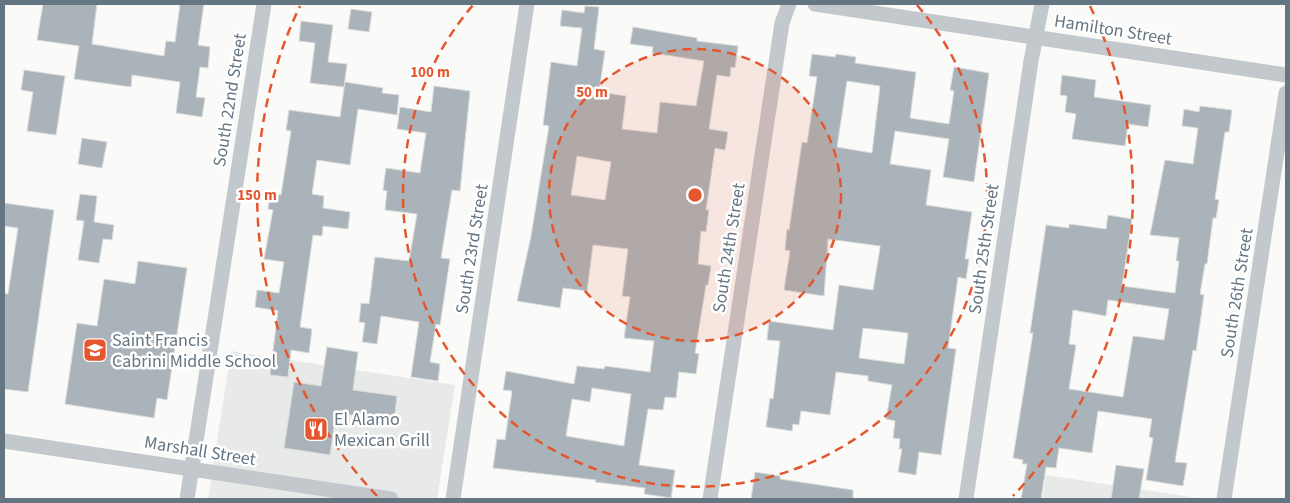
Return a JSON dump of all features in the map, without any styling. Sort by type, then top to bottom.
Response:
[{"type":"street","name":"South 22nd Street","points":[[187,499],[264,4]]},
{"type":"street","name":"South 23rd Street","points":[[453,499],[527,4]]},
{"type":"street","name":"South 24th Street","points":[[710,499],[782,23],[789,4]]},
{"type":"street","name":"Hamilton Street","points":[[815,4],[1286,75]]},
{"type":"street","name":"South 25th Street","points":[[966,499],[1035,37],[1042,4]]},
{"type":"street","name":"South 26th Street","points":[[1224,499],[1286,93]]},
{"type":"street","name":"Marshall Street","points":[[4,441],[391,499]]},
{"type":"shaded area","points":[[231,351],[455,385],[437,499],[208,499]]},
{"type":"shaded area","points":[[1046,475],[1205,499],[1042,499]]},
{"type":"building","points":[[43,4],[97,4],[92,44],[164,56],[166,41],[175,42],[180,4],[204,4],[198,45],[210,47],[208,68],[200,67],[196,97],[205,98],[202,117],[176,113],[180,82],[132,75],[131,87],[74,79],[79,46],[37,40]]},
{"type":"building","points":[[585,6],[599,7],[594,49],[605,51],[599,92],[626,96],[622,129],[657,133],[660,102],[696,106],[704,61],[652,53],[653,47],[630,44],[633,27],[697,38],[697,41],[738,46],[735,68],[731,67],[730,77],[717,75],[709,129],[728,132],[725,150],[715,148],[706,210],[709,210],[706,232],[701,231],[698,264],[711,266],[695,353],[699,354],[696,374],[679,372],[676,398],[665,397],[663,410],[648,409],[639,465],[675,470],[671,498],[644,494],[645,488],[595,482],[596,480],[493,468],[497,439],[505,440],[512,391],[503,390],[506,371],[574,384],[577,366],[604,369],[605,366],[650,372],[654,341],[624,338],[630,297],[622,296],[628,249],[593,245],[587,291],[563,288],[560,308],[517,301],[531,236],[549,126],[543,125],[551,62],[577,66],[582,28],[560,26],[562,10],[584,13]],"holes":[[[577,156],[611,162],[605,200],[571,195]],[[592,388],[631,394],[624,446],[566,436],[572,399],[590,402]]]},
{"type":"building","points":[[351,9],[372,12],[369,32],[348,29]]},
{"type":"building","points":[[301,21],[333,25],[328,62],[347,64],[344,87],[310,83],[315,43],[299,41]]},
{"type":"building","points":[[812,54],[835,57],[836,54],[856,57],[855,63],[916,72],[910,118],[949,124],[954,91],[950,90],[954,67],[989,73],[974,182],[943,177],[949,139],[895,131],[890,164],[931,170],[926,205],[972,212],[965,259],[969,259],[966,279],[958,277],[948,348],[956,349],[941,455],[919,452],[916,475],[898,472],[902,449],[899,449],[900,439],[893,438],[895,421],[886,419],[892,385],[868,381],[868,376],[836,372],[830,415],[801,411],[799,425],[793,424],[792,431],[766,427],[770,398],[773,399],[780,341],[767,340],[769,321],[833,330],[839,285],[873,290],[880,248],[880,246],[828,239],[824,296],[784,290],[790,251],[785,250],[787,229],[789,230],[802,142],[807,143],[817,77],[809,76]],"holes":[[[847,81],[880,86],[872,153],[837,147]],[[863,328],[908,333],[904,364],[859,358]]]},
{"type":"building","points":[[24,70],[65,76],[56,135],[27,131],[33,92],[21,90]]},
{"type":"building","points":[[1062,75],[1096,80],[1094,97],[1151,105],[1148,127],[1128,124],[1125,146],[1072,139],[1076,114],[1065,112],[1067,96],[1060,95]]},
{"type":"building","points":[[345,82],[383,88],[382,93],[399,95],[397,115],[358,109],[350,165],[317,160],[312,194],[324,196],[323,208],[350,212],[348,229],[323,226],[322,236],[313,235],[300,327],[312,329],[309,353],[291,350],[288,377],[270,375],[278,311],[255,307],[257,290],[279,293],[284,262],[264,259],[273,210],[268,209],[270,194],[281,195],[291,131],[286,130],[289,110],[340,117]]},
{"type":"building","points":[[434,86],[470,91],[460,191],[452,190],[441,258],[450,259],[440,325],[436,324],[430,362],[440,364],[438,381],[411,377],[419,322],[381,316],[377,344],[362,342],[365,323],[359,322],[361,303],[369,304],[375,257],[409,261],[417,214],[385,210],[387,191],[383,190],[386,168],[420,173],[426,133],[397,129],[400,107],[431,112]]},
{"type":"building","points":[[1200,106],[1232,110],[1229,132],[1225,132],[1215,199],[1219,200],[1216,218],[1213,218],[1207,264],[1205,264],[1200,294],[1204,295],[1196,351],[1193,350],[1175,462],[1187,463],[1183,486],[1146,480],[1153,438],[1149,437],[1152,419],[1098,411],[1092,453],[1059,448],[1056,468],[1046,467],[1041,499],[1021,499],[1027,464],[1022,464],[1023,460],[1013,458],[1033,333],[1030,333],[1046,225],[1069,228],[1069,224],[1106,229],[1108,215],[1132,219],[1122,286],[1175,293],[1179,261],[1176,261],[1179,238],[1150,235],[1165,160],[1193,164],[1198,128],[1182,126],[1184,109],[1199,112]],"holes":[[[1108,300],[1169,309],[1164,340],[1133,336],[1123,397],[1069,389],[1076,345],[1069,344],[1073,310],[1106,316]]]},
{"type":"building","points":[[82,138],[107,142],[102,168],[78,164]]},
{"type":"building","points":[[80,194],[97,196],[94,222],[114,225],[112,240],[103,239],[99,263],[78,260],[84,221],[76,220]]},
{"type":"building","points":[[4,203],[54,210],[28,392],[4,389],[4,293],[8,294],[18,228],[4,226]]},
{"type":"building","points":[[138,261],[187,268],[167,400],[157,398],[154,418],[65,404],[77,323],[97,326],[104,279],[135,284]]},
{"type":"building","points":[[327,347],[358,352],[353,390],[397,396],[394,421],[336,413],[330,455],[284,448],[294,382],[321,386]]},
{"type":"building","points":[[1116,465],[1144,469],[1139,499],[1111,499]]},
{"type":"building","points":[[755,472],[780,476],[780,479],[853,490],[853,499],[751,499]]},
{"type":"place","name":"Saint Francis Cabrini Middle School","points":[[95,350]]},
{"type":"place","name":"El Alamo Mexican Grill","points":[[316,429]]}]
